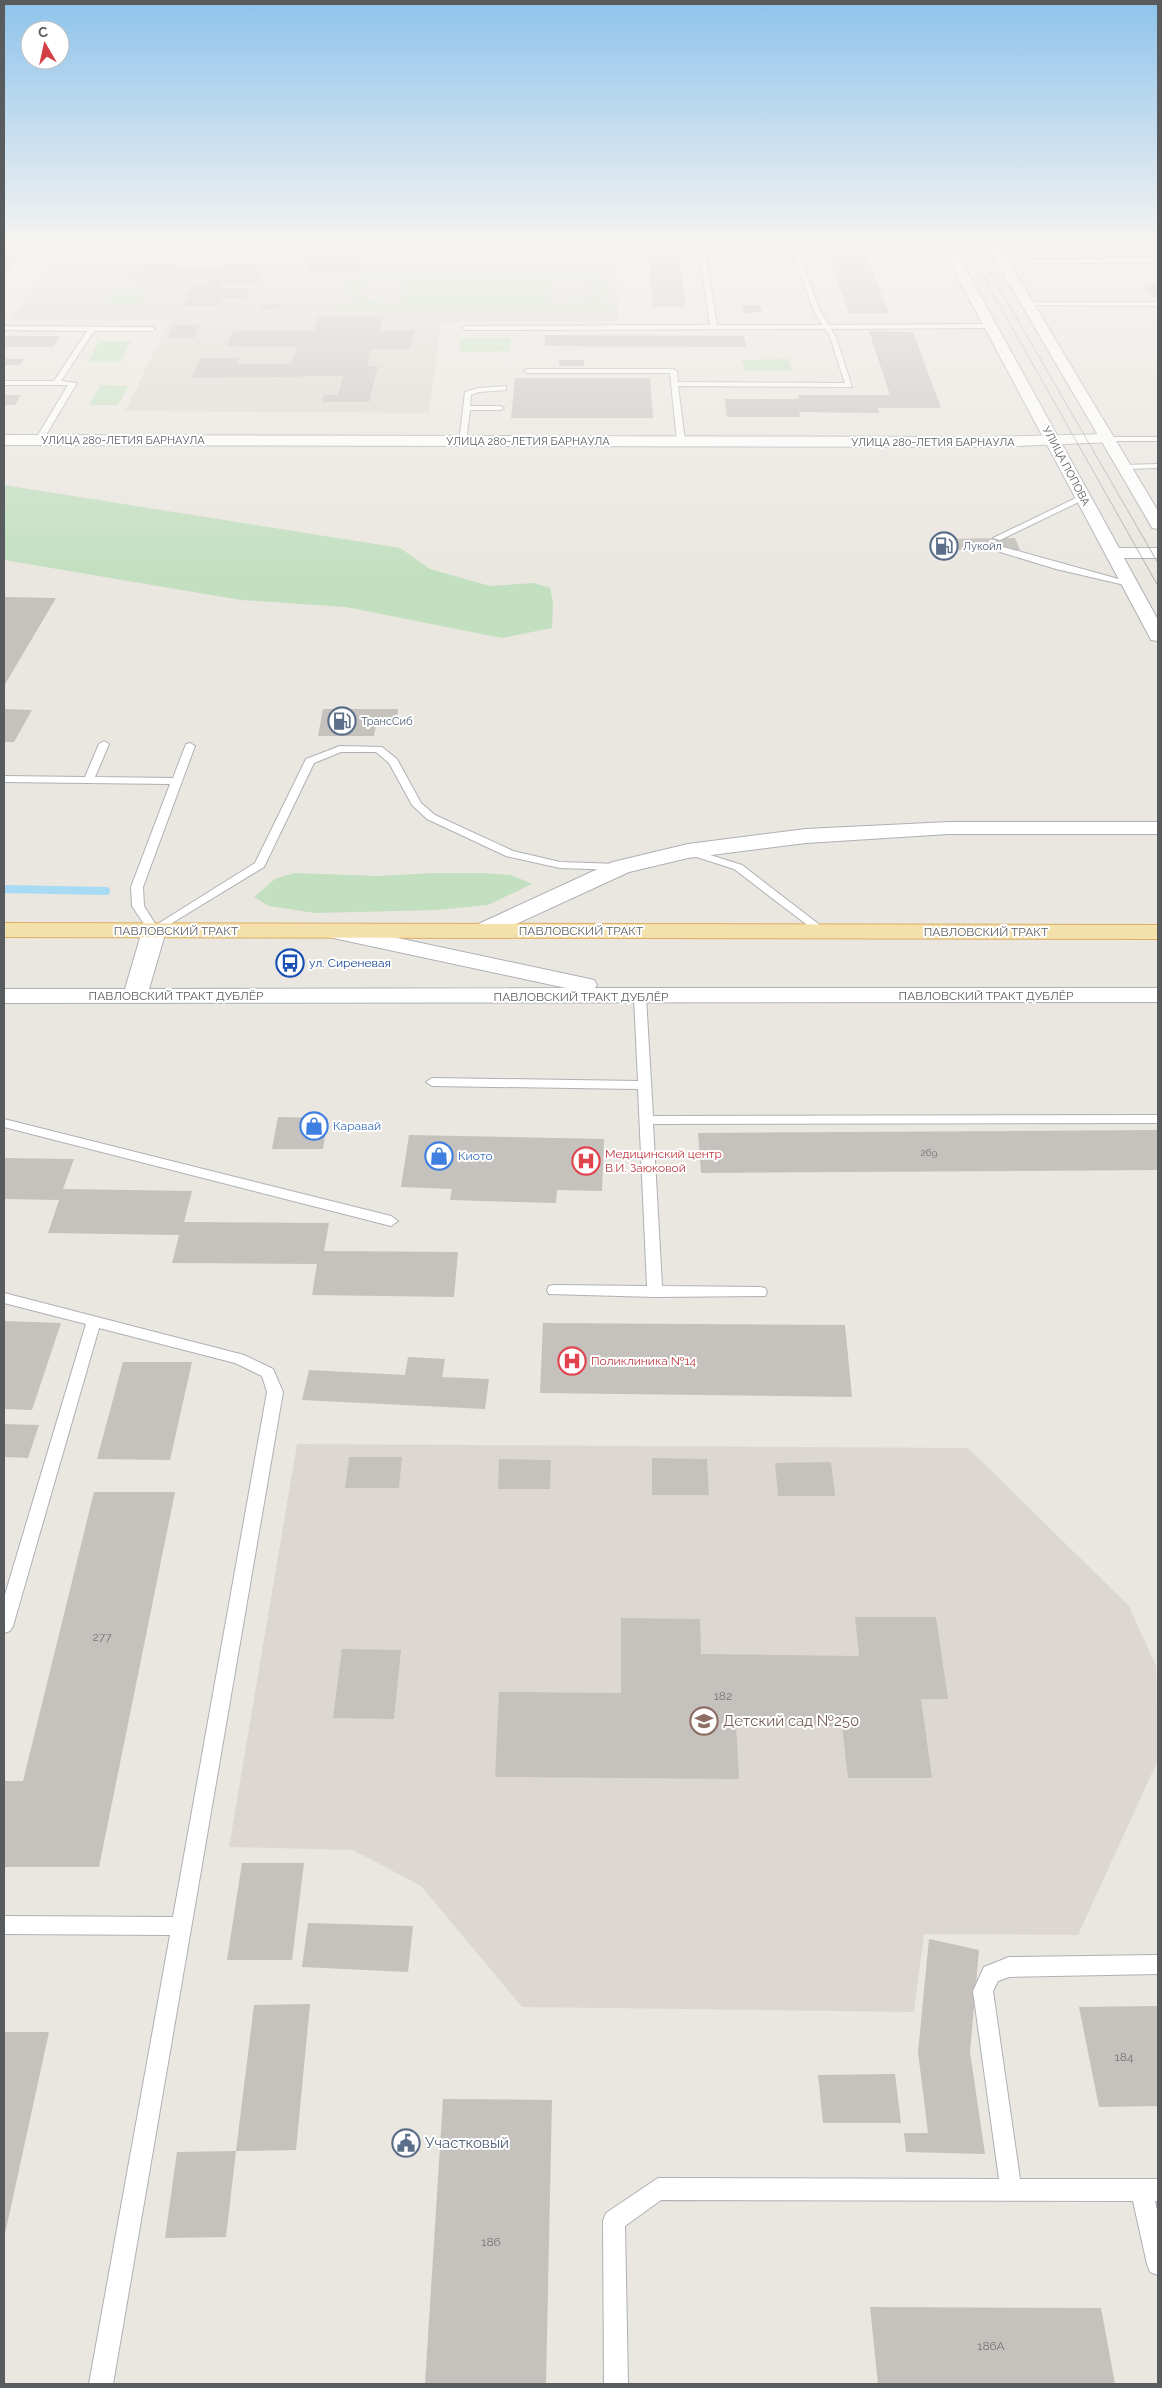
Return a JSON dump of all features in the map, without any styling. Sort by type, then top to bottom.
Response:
[{"type":"main road","name":"УЛИЦА ПОПОВА","points":[[1007,355],[1158,636]]},
{"type":"main road","points":[[1059,355],[1124,467],[1152,504],[1158,524]]},
{"type":"main road","name":"УЛИЦА 280-ЛЕТИЯ БАРНАУЛА","points":[[4,440],[1053,441],[1108,438]]},
{"type":"main road","points":[[1114,553],[1158,553]]},
{"type":"main road","points":[[482,931],[621,868],[688,850],[806,836],[950,828],[1158,828]]},
{"type":"main road","name":"ПАВЛОВСКИЙ ТРАКТ","points":[[4,930],[1158,932]]},
{"type":"main road","points":[[135,996],[154,931]]},
{"type":"main road","points":[[332,931],[640,997]]},
{"type":"main road","name":"ПАВЛОВСКИЙ ТРАКТ ДУБЛЁР","points":[[4,996],[640,997],[1158,995]]},
{"type":"lane","points":[[56,383],[74,355]]},
{"type":"lane","points":[[674,384],[849,385],[839,355]]},
{"type":"lane","points":[[528,371],[673,371],[681,441]]},
{"type":"lane","points":[[4,383],[73,383],[39,440]]},
{"type":"lane","points":[[462,441],[468,394],[478,390],[503,388]]},
{"type":"lane","points":[[466,408],[500,408]]},
{"type":"lane","points":[[1108,438],[1158,439]]},
{"type":"lane","points":[[1124,467],[1158,466]]},
{"type":"lane","points":[[997,538],[1083,498]]},
{"type":"lane","points":[[1003,550],[1059,567],[1129,583]]},
{"type":"lane","points":[[89,780],[104,744]]},
{"type":"lane","points":[[190,746],[137,887],[138,906],[154,931],[260,865],[310,761],[340,749],[378,749],[393,760],[417,805],[431,817],[510,854],[560,865],[621,868]]},
{"type":"lane","points":[[4,779],[176,781]]},
{"type":"lane","points":[[688,850],[738,867],[823,932]]},
{"type":"lane","points":[[640,997],[655,1292]]},
{"type":"lane","points":[[432,1082],[644,1085]]},
{"type":"lane","points":[[646,1120],[1158,1119]]},
{"type":"lane","points":[[4,1123],[391,1221]]},
{"type":"lane","points":[[554,1290],[760,1292]]},
{"type":"lane","points":[[4,1298],[240,1359],[268,1374],[275,1392],[101,2384]]},
{"type":"lane","points":[[4,1626],[94,1321]]},
{"type":"lane","points":[[4,1925],[180,1926]]},
{"type":"lane","points":[[1011,2189],[983,1991],[991,1974],[1009,1967],[1158,1964]]},
{"type":"lane","points":[[616,2384],[614,2222],[658,2189],[1150,2190],[1158,2264]]},
{"type":"shaded area","points":[[152,355],[437,355],[429,413],[125,411]]},
{"type":"shaded area","name":"Детский сад №250","points":[[297,1444],[968,1448],[1129,1606],[1156,1666],[1158,1760],[1078,1935],[924,1934],[914,2012],[522,2007],[421,1886],[353,1850],[229,1847]]},
{"type":"green space","points":[[91,355],[123,355],[120,362],[88,362]]},
{"type":"green space","points":[[789,359],[792,371],[745,371],[742,360]]},
{"type":"green space","points":[[101,385],[129,386],[118,405],[89,405]]},
{"type":"green space","points":[[4,485],[400,548],[430,569],[490,586],[534,583],[550,588],[553,602],[552,628],[502,638],[346,607],[241,600],[4,560]]},
{"type":"green space","points":[[294,873],[378,876],[483,873],[511,875],[532,884],[488,905],[436,910],[315,913],[269,906],[254,897],[275,879]]},
{"type":"building","points":[[294,355],[369,355],[367,366],[378,366],[369,402],[322,402],[324,395],[338,395],[343,376],[191,378],[201,358],[240,358],[237,364],[291,364]]},
{"type":"building","points":[[877,355],[922,355],[941,408],[878,408],[879,413],[799,412],[800,417],[727,417],[725,399],[799,399],[798,395],[890,395]]},
{"type":"building","points":[[4,359],[24,359],[20,365],[4,365]]},
{"type":"building","points":[[559,360],[584,360],[584,366],[559,366]]},
{"type":"building","points":[[515,378],[650,378],[653,418],[511,418]]},
{"type":"building","points":[[4,395],[21,395],[15,405],[4,405]]},
{"type":"building","points":[[1015,538],[1020,550],[935,550],[931,539]]},
{"type":"building","points":[[4,597],[56,598],[4,686]]},
{"type":"building","points":[[4,709],[32,710],[14,742],[4,742]]},
{"type":"building","points":[[323,709],[398,709],[397,720],[377,720],[374,736],[318,736]]},
{"type":"building","points":[[278,1117],[328,1118],[323,1149],[272,1149]]},
{"type":"building","points":[[1158,1130],[1158,1170],[701,1173],[698,1133]]},
{"type":"building","points":[[409,1135],[604,1139],[602,1191],[557,1190],[556,1203],[450,1200],[452,1189],[401,1187]]},
{"type":"building","points":[[4,1158],[74,1159],[63,1189],[192,1191],[184,1222],[329,1223],[324,1251],[458,1252],[454,1297],[312,1295],[317,1264],[172,1263],[179,1235],[48,1233],[59,1200],[4,1199]]},
{"type":"building","points":[[4,1321],[61,1323],[32,1410],[4,1409]]},
{"type":"building","points":[[543,1323],[845,1325],[852,1397],[540,1393]]},
{"type":"building","points":[[408,1357],[445,1359],[442,1377],[489,1379],[485,1409],[302,1400],[309,1370],[405,1375]]},
{"type":"building","points":[[123,1362],[192,1362],[170,1460],[97,1459]]},
{"type":"building","points":[[4,1424],[39,1425],[28,1458],[4,1457]]},
{"type":"building","points":[[349,1457],[402,1457],[399,1488],[345,1488]]},
{"type":"building","points":[[652,1458],[707,1459],[709,1495],[652,1495]]},
{"type":"building","points":[[499,1459],[551,1460],[550,1489],[498,1489]]},
{"type":"building","points":[[831,1462],[835,1496],[778,1496],[775,1463]]},
{"type":"building","points":[[94,1492],[175,1492],[99,1867],[4,1867],[4,1781],[23,1781]]},
{"type":"building","points":[[855,1617],[936,1617],[948,1699],[921,1699],[932,1778],[848,1778],[842,1726],[736,1725],[739,1779],[495,1777],[499,1692],[621,1693],[621,1618],[700,1619],[701,1654],[859,1656]]},
{"type":"building","points":[[342,1649],[401,1650],[394,1719],[333,1718]]},
{"type":"building","points":[[242,1863],[304,1863],[292,1960],[227,1960]]},
{"type":"building","points":[[308,1923],[413,1926],[408,1972],[302,1967]]},
{"type":"building","points":[[929,1939],[979,1950],[970,2052],[985,2154],[906,2152],[904,2133],[928,2133],[918,2052]]},
{"type":"building","points":[[310,2004],[296,2150],[236,2151],[254,2005]]},
{"type":"building","points":[[1158,2006],[1158,2106],[1099,2107],[1079,2007]]},
{"type":"building","points":[[4,2032],[49,2032],[5,2234],[4,2234]]},
{"type":"building","points":[[895,2074],[901,2123],[823,2123],[818,2075]]},
{"type":"building","points":[[443,2099],[552,2100],[546,2384],[425,2384]]},
{"type":"building","points":[[236,2151],[226,2237],[165,2238],[177,2152]]},
{"type":"building","points":[[870,2307],[1101,2308],[1115,2384],[878,2384]]},
{"type":"waterway","points":[[4,889],[106,891]]},
{"type":"tram line","points":[[1028,355],[1158,586]]},
{"type":"tram line","points":[[1038,355],[1158,563]]},
{"type":"place","name":"Лукойл","points":[[944,546]]},
{"type":"place","name":"ТрансСиб","points":[[342,721]]},
{"type":"place","name":"ул. Сиреневая","points":[[290,963]]},
{"type":"place","name":"Каравай","points":[[314,1126]]},
{"type":"place","name":"Киото","points":[[439,1156]]},
{"type":"place","name":"Медицинский центр В.И. Заюковой","points":[[586,1161]]},
{"type":"place","name":"Поликлиника №14","points":[[572,1361]]},
{"type":"place","name":"Детский сад №250","points":[[704,1721]]},
{"type":"place","name":"Участковый","points":[[406,2143]]}]
